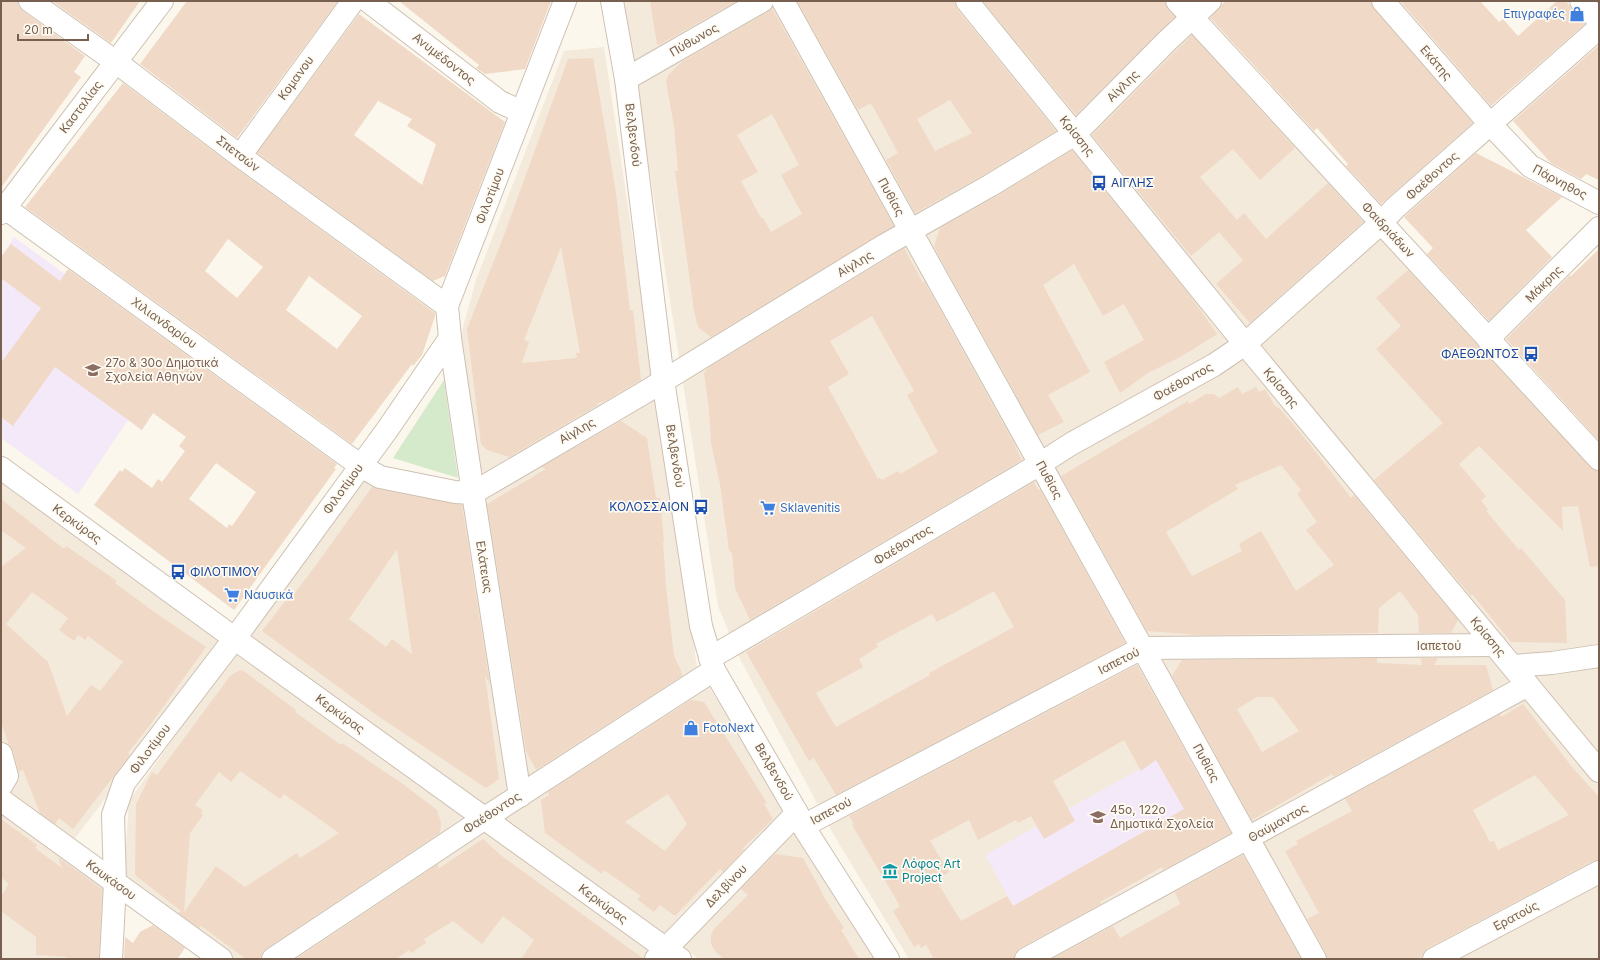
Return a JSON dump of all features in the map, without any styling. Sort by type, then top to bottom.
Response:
[{"type":"street","name":"Σπετσών","points":[[30,1],[116,62],[240,156],[447,306]]},
{"type":"street","name":"Κασταλίας","points":[[3,210],[162,1]]},
{"type":"street","name":"Κομανου","points":[[240,156],[353,1]]},
{"type":"street","name":"Ανυμέδοντος","points":[[368,1],[500,102],[522,112]]},
{"type":"street","name":"Φιλοτίμου","points":[[111,959],[115,883],[113,815],[124,783],[234,638],[361,466],[450,338],[447,306],[565,1]]},
{"type":"street","name":"Βελβενδού","points":[[612,1],[626,79],[663,380],[701,626],[712,664],[800,819],[888,959]]},
{"type":"street","name":"Πύθωνος","points":[[626,79],[762,1]]},
{"type":"street","name":"Πυθίας","points":[[783,1],[1314,959]]},
{"type":"street","name":"Κρίσσης","points":[[967,1],[1245,344],[1599,771]]},
{"type":"street","name":"Φαιδριάδων","points":[[1177,1],[1599,459]]},
{"type":"street","name":"Αίγλης","points":[[473,493],[910,230],[991,185],[1075,134],[1167,41],[1210,1]]},
{"type":"street","name":"Εκάτης","points":[[1382,1],[1490,124]]},
{"type":"street","points":[[1581,1],[1599,21]]},
{"type":"street","name":"Φαέθοντος","points":[[273,959],[520,796],[712,664],[1071,444],[1214,365],[1245,344],[1599,28]]},
{"type":"street","name":"Πάρνηθος","points":[[1490,124],[1530,166],[1599,203]]},
{"type":"street","name":"Χιλιανδαρίου","points":[[3,210],[361,466],[380,477],[455,492],[473,493]]},
{"type":"street","name":"Μάκρης","points":[[1488,339],[1599,228]]},
{"type":"street","name":"Ελάτειας","points":[[450,338],[520,796]]},
{"type":"street","name":"Κερκύρας","points":[[1,468],[234,638],[485,818],[667,955]]},
{"type":"street","name":"Ιαπετού","points":[[800,819],[1142,648],[1495,645]]},
{"type":"street","points":[[1513,666],[1552,663],[1599,656]]},
{"type":"street","name":"Θαύμαντος","points":[[1026,959],[1528,685]]},
{"type":"street","points":[[1,754],[7,776],[1,786]]},
{"type":"street","name":"Καυκάσου","points":[[1,800],[221,959]]},
{"type":"street","name":"Δελβίνου","points":[[667,955],[800,819]]},
{"type":"street","name":"Ερατούς","points":[[1434,959],[1599,872]]},
{"type":"shaded area","points":[[623,1],[1178,1],[1599,457],[1599,959],[909,959],[835,837],[739,657],[718,606]]},
{"type":"shaded area","points":[[604,47],[697,667],[874,959],[699,959],[246,636],[371,465],[455,487],[482,477],[461,334],[476,280],[564,51]]},
{"type":"shaded area","name":"27ο & 30ο Δημοτικά Σχολεία Αθηνών","points":[[14,237],[189,364],[141,430],[128,420],[78,494],[1,438],[1,257]]},
{"type":"shaded area","points":[[1,479],[224,641],[64,853],[109,888],[106,959],[1,959]]},
{"type":"shaded area","points":[[237,649],[667,959],[233,959],[124,878],[129,801]]},
{"type":"shaded area","points":[[1183,745],[1230,829],[1032,940],[985,855]]},
{"type":"green space","points":[[444,380],[458,478],[393,458]]},
{"type":"building","points":[[1,1],[18,1],[19,7],[23,11],[85,56],[74,72],[81,77],[1,188]]},
{"type":"building","points":[[52,1],[140,1],[111,43]]},
{"type":"building","points":[[187,1],[338,1],[237,138],[140,64]]},
{"type":"building","points":[[399,1],[551,1],[525,69],[485,74],[476,68],[479,65]]},
{"type":"building","points":[[650,1],[737,1],[659,45],[657,44]]},
{"type":"building","points":[[797,1],[955,1],[957,9],[1056,131],[985,174],[915,213],[886,160],[898,153],[871,103],[858,110]],"holes":[[[950,100],[972,133],[935,151],[917,119]]]},
{"type":"building","points":[[983,1],[1164,1],[1168,9],[1175,17],[1076,115]]},
{"type":"building","points":[[1225,1],[1371,1],[1374,9],[1473,123],[1381,204],[1346,166],[1348,164],[1317,128],[1314,131],[1210,18]]},
{"type":"building","points":[[1400,1],[1480,1],[1499,22],[1503,19],[1518,36],[1557,1],[1566,1],[1585,24],[1491,106]]},
{"type":"building","points":[[772,8],[894,226],[711,337],[699,328],[694,311],[675,171],[678,171],[674,126],[666,82],[668,75],[683,61],[768,12]],"holes":[[[772,114],[799,165],[781,175],[802,214],[771,232],[763,218],[761,218],[741,181],[758,172],[737,135]]]},
{"type":"building","points":[[359,14],[505,122],[445,276],[433,281],[257,153]],"holes":[[[378,101],[412,119],[407,126],[436,144],[422,185],[354,135]]]},
{"type":"building","points":[[1192,35],[1295,148],[1260,180],[1233,149],[1200,177],[1237,220],[1244,213],[1266,239],[1328,183],[1363,222],[1250,323],[1216,284],[1243,260],[1219,232],[1191,256],[1092,135]]},
{"type":"building","points":[[1599,45],[1599,180],[1586,174],[1581,179],[1551,163],[1513,121]]},
{"type":"building","points":[[593,58],[616,193],[630,311],[633,310],[641,380],[607,400],[596,404],[598,405],[509,457],[487,450],[481,444],[467,329],[503,238],[568,59]],"holes":[[[561,247],[580,353],[576,353],[577,358],[522,363],[529,342],[524,340]]]},
{"type":"building","points":[[123,83],[233,166],[435,313],[435,316],[422,355],[413,366],[412,364],[352,444],[25,207]],"holes":[[[228,239],[263,267],[237,298],[205,271]],[[309,276],[362,316],[337,349],[286,310]]]},
{"type":"building","points":[[1072,150],[1191,297],[1217,334],[1184,355],[1148,373],[1120,393],[1104,362],[1144,340],[1124,304],[1103,316],[1074,264],[1043,285],[1090,372],[1048,395],[1064,422],[1038,435],[934,247],[940,228],[997,196]]},
{"type":"building","points":[[1476,153],[1562,197],[1526,230],[1552,257],[1489,321],[1427,254],[1433,248],[1404,217]]},
{"type":"building","points":[[11,244],[60,281],[68,269],[337,464],[334,468],[336,469],[234,610],[94,505],[120,470],[122,472],[125,468],[152,488],[158,479],[162,482],[185,451],[179,446],[186,437],[153,413],[142,430],[55,367],[13,426],[1,417],[1,363],[41,308],[1,278],[1,257]],"holes":[[[216,463],[256,492],[232,526],[229,524],[227,528],[189,499]]]},
{"type":"building","points":[[904,248],[923,283],[924,281],[1022,460],[750,620],[735,588],[732,553],[729,550],[720,484],[711,443],[709,410],[704,373],[708,368]],"holes":[[[872,316],[914,391],[907,395],[938,452],[900,474],[898,471],[882,480],[880,478],[878,479],[828,387],[849,374],[830,341]]]},
{"type":"building","points":[[1599,249],[1599,441],[1506,339],[1570,275],[1571,276]]},
{"type":"building","points":[[1408,270],[1590,467],[1595,471],[1599,471],[1599,566],[1590,567],[1578,506],[1562,507],[1563,531],[1479,446],[1459,464],[1486,496],[1481,501],[1488,509],[1486,511],[1519,550],[1521,548],[1565,600],[1567,643],[1511,642],[1472,594],[1471,596],[1374,480],[1443,423],[1376,349],[1401,326],[1376,298]]},
{"type":"building","points":[[1238,387],[1242,394],[1256,387],[1259,392],[1265,389],[1275,406],[1280,409],[1308,442],[1351,498],[1354,495],[1458,620],[1451,633],[1419,633],[1418,615],[1400,591],[1379,608],[1378,633],[1198,635],[1147,631],[1061,476],[1188,401],[1189,404],[1206,394],[1214,394],[1219,398]],"holes":[[[1281,465],[1301,490],[1297,494],[1317,522],[1306,530],[1334,565],[1296,591],[1261,531],[1239,544],[1242,551],[1192,576],[1166,532],[1238,489],[1235,485]]]},
{"type":"building","points":[[621,421],[647,438],[656,498],[660,498],[666,586],[674,656],[681,670],[682,676],[536,770],[526,751],[487,504],[546,469],[541,467]]},
{"type":"building","points":[[1034,482],[1038,490],[1040,489],[1125,643],[836,795],[814,758],[809,761],[746,652]],"holes":[[[994,591],[1014,627],[929,673],[930,675],[836,727],[816,693],[863,667],[859,659],[878,647],[876,644],[932,614],[937,622]]]},
{"type":"building","points":[[372,487],[462,505],[490,685],[485,675],[499,779],[486,788],[378,716],[262,631],[290,595],[292,597]],"holes":[[[397,549],[412,654],[392,639],[386,647],[349,619]]]},
{"type":"building","points":[[1,499],[64,549],[66,546],[117,581],[115,583],[206,647],[128,753],[130,755],[73,829],[59,818],[55,824],[40,813],[23,770],[19,772],[13,751],[9,745],[1,722],[1,567],[26,548],[1,530]],"holes":[[[32,592],[68,618],[59,630],[74,641],[78,635],[85,640],[88,636],[123,662],[100,691],[91,685],[67,716],[48,662],[6,624]]]},
{"type":"building","points":[[1377,658],[1377,663],[1422,665],[1421,658],[1438,658],[1434,665],[1486,665],[1493,690],[1333,777],[1332,774],[1252,820],[1172,676],[1182,660]],"holes":[[[1257,697],[1273,697],[1299,731],[1262,752],[1237,709]]]},
{"type":"building","points":[[1137,665],[1231,833],[1163,870],[1162,867],[1100,902],[1101,904],[1020,948],[1015,953],[1014,959],[934,959],[926,945],[921,948],[919,944],[914,947],[893,911],[900,906],[852,825],[854,824],[849,816]],"holes":[[[1124,740],[1141,771],[1156,760],[1184,809],[1013,906],[1007,896],[961,921],[936,880],[949,872],[930,841],[969,820],[978,840],[1016,820],[1018,823],[1031,816],[1044,839],[1075,821],[1053,781]]]},
{"type":"building","points":[[240,670],[245,672],[296,710],[295,712],[341,745],[342,743],[403,784],[437,810],[441,823],[440,833],[266,949],[262,953],[261,959],[246,959],[201,926],[199,928],[178,913],[181,911],[135,875],[136,804],[152,772],[157,775],[230,676]],"holes":[[[240,771],[280,799],[284,794],[339,833],[300,858],[297,853],[245,887],[216,866],[184,912],[190,833],[203,815],[201,813],[203,810],[195,805],[219,772],[231,782]]]},
{"type":"building","points":[[691,700],[704,702],[767,803],[764,804],[773,819],[742,849],[745,849],[723,872],[720,869],[675,916],[660,905],[654,912],[637,899],[641,896],[604,870],[602,874],[545,833],[541,800],[549,795],[548,792]],"holes":[[[668,794],[687,824],[665,851],[625,822]]]},
{"type":"building","points":[[1523,704],[1572,767],[1599,797],[1599,860],[1593,861],[1428,948],[1422,956],[1417,959],[1327,959],[1326,953],[1307,919],[1319,913],[1285,851],[1298,844],[1296,841],[1352,811],[1345,799],[1500,714],[1501,717]],"holes":[[[1535,775],[1569,815],[1498,850],[1494,841],[1490,842],[1473,810]]]},
{"type":"building","points":[[1,819],[37,845],[35,848],[62,868],[58,857],[102,889],[99,959],[67,959],[67,957],[36,955],[36,937],[1,911],[1,896],[9,884],[1,877]]},
{"type":"building","points":[[483,839],[503,857],[644,959],[521,959],[534,940],[503,916],[482,944],[453,921],[424,939],[426,943],[411,953],[409,950],[396,959],[296,959],[438,864],[438,869]]},
{"type":"building","points":[[775,854],[803,858],[822,894],[844,928],[841,930],[859,959],[724,959],[715,951],[711,944],[711,935],[714,929],[748,895],[741,889]]},
{"type":"building","points":[[1243,855],[1301,959],[1052,959],[1113,926],[1120,938],[1180,904],[1175,892]]},
{"type":"building","points":[[153,925],[185,948],[177,959],[124,959],[125,937],[133,943],[140,932]]},
{"type":"place","name":"Επιγραφές","points":[[1577,14]]},
{"type":"place","name":"ΑΙΓΛΗΣ","points":[[1099,183]]},
{"type":"place","name":"ΦΑΕΘΩΝΤΟΣ","points":[[1531,354]]},
{"type":"place","name":"27ο & 30ο Δημοτικά Σχολεία Αθηνών","points":[[93,370]]},
{"type":"place","name":"ΚΟΛΟΣΣΑΙΟΝ","points":[[701,507]]},
{"type":"place","name":"Sklavenitis","points":[[768,508]]},
{"type":"place","name":"ΦΙΛΟΤΙΜΟΥ","points":[[178,572]]},
{"type":"place","name":"Ναυσικά","points":[[232,595]]},
{"type":"place","name":"FotoNext","points":[[691,728]]},
{"type":"place","name":"45ο, 122ο Δημοτικά Σχολεία","points":[[1098,817]]},
{"type":"place","name":"Λόφος Art Project","points":[[890,871]]}]
